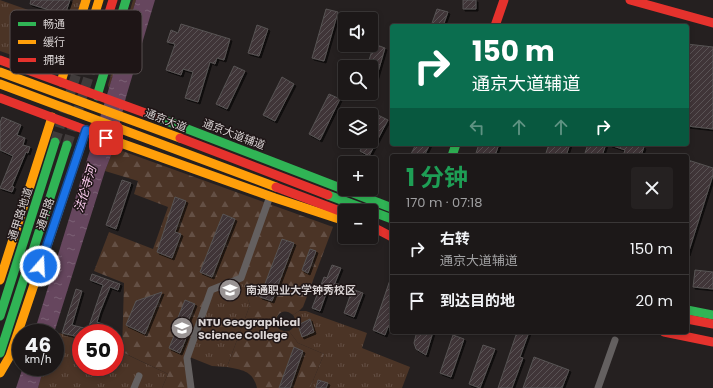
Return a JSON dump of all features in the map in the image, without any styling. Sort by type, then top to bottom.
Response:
[{"type":"main road","points":[[83,10],[86,0]]},
{"type":"main road","points":[[96,10],[99,0]]},
{"type":"main road","points":[[110,10],[113,0]]},
{"type":"main road","points":[[123,10],[126,0]]},
{"type":"main road","points":[[496,24],[504,0]]},
{"type":"main road","points":[[630,0],[713,23]]},
{"type":"main road","name":"通京大道辅道","points":[[0,60],[10,64]]},
{"type":"main road","name":"通京大道","points":[[0,72],[323,192]]},
{"type":"main road","name":"通京大道辅道","points":[[39,74],[132,108],[390,207]]},
{"type":"main road","points":[[61,82],[63,74]]},
{"type":"main road","points":[[99,96],[105,74]]},
{"type":"main road","points":[[0,84],[338,211]]},
{"type":"main road","points":[[0,98],[121,143],[338,219]]},
{"type":"main road","name":"通甲路","points":[[0,280],[52,117]]},
{"type":"main road","name":"通甲路","points":[[0,373],[10,356],[89,131]]},
{"type":"main road","name":"通甲路地道","points":[[0,316],[55,142]]},
{"type":"main road","points":[[0,353],[67,145]]},
{"type":"main road","points":[[323,192],[390,208]]},
{"type":"main road","points":[[323,192],[390,218]]},
{"type":"main road","points":[[378,224],[390,228]]},
{"type":"main road","points":[[378,230],[390,236]]},
{"type":"main road","points":[[378,232],[390,236]]},
{"type":"main road","points":[[689,310],[713,315]]},
{"type":"main road","points":[[689,319],[713,324]]},
{"type":"main road","points":[[689,328],[713,332]]},
{"type":"main road","points":[[673,334],[713,342]]},
{"type":"street","points":[[191,388],[187,358],[212,290],[241,278],[270,196]]},
{"type":"street","points":[[598,388],[615,340]]},
{"type":"street","points":[[134,388],[139,376]]},
{"type":"green space","points":[[0,0],[28,10],[10,10],[10,54],[0,51]]},
{"type":"green space","points":[[73,0],[82,0],[79,10],[70,10]]},
{"type":"green space","points":[[133,0],[136,0],[133,10],[130,10]]},
{"type":"green space","points":[[111,74],[114,74],[109,89],[108,85]]},
{"type":"green space","points":[[114,148],[333,227],[303,307],[293,315],[287,312],[282,312],[276,319],[278,328],[282,331],[289,331],[298,343],[324,354],[310,388],[257,388],[253,378],[246,372],[227,367],[250,305],[241,279],[211,291],[187,358],[191,388],[162,388],[168,374],[124,353],[124,283],[94,271],[109,232],[153,249],[168,207],[134,194],[138,181],[105,171]]},
{"type":"green space","points":[[241,278],[250,305],[227,367],[212,366],[187,356],[211,290]]},
{"type":"green space","points":[[299,311],[306,311],[367,333],[362,348],[410,367],[402,388],[310,388],[324,354],[298,343],[289,331],[295,324],[293,315]]},
{"type":"green space","points":[[64,334],[72,336],[72,376],[124,376],[124,353],[168,374],[162,388],[38,388],[41,376],[64,376]]},
{"type":"water","points":[[136,0],[155,0],[142,43],[142,10],[133,10]]},
{"type":"water","name":"法伦寺河","points":[[113,74],[133,74],[114,148],[105,171],[57,324],[37,324]]},
{"type":"water","points":[[20,376],[41,376],[38,388],[16,388]]},
{"type":"building","points":[[31,0],[70,0],[67,10],[49,10],[30,4]]},
{"type":"building","points":[[463,0],[476,0],[476,9],[463,9]]},
{"type":"building","points":[[326,9],[338,12],[324,61],[312,58]]},
{"type":"building","points":[[437,9],[448,12],[444,24],[432,24]]},
{"type":"building","points":[[181,24],[230,39],[224,60],[217,58],[215,64],[210,62],[198,102],[185,98],[193,72],[183,69],[181,75],[166,70],[175,44],[167,42],[171,30],[178,33]]},
{"type":"building","points":[[257,25],[268,29],[259,56],[248,53]]},
{"type":"building","points":[[689,44],[713,47],[713,129],[689,126]]},
{"type":"building","points":[[378,45],[385,48],[378,72],[378,60],[369,60],[372,52],[378,52]]},
{"type":"building","points":[[234,66],[245,71],[227,109],[216,104]]},
{"type":"building","points":[[282,77],[294,84],[275,121],[263,115]]},
{"type":"building","points":[[329,94],[338,98],[340,100],[320,140],[309,134]]},
{"type":"building","points":[[378,115],[388,120],[378,139]]},
{"type":"building","points":[[2,117],[21,125],[17,135],[25,138],[23,145],[30,147],[28,153],[26,152],[12,186],[14,187],[12,192],[0,188],[13,156],[0,150],[0,123]]},
{"type":"building","points":[[415,146],[429,146],[425,154],[411,154]]},
{"type":"building","points":[[478,146],[498,146],[496,154],[476,154]]},
{"type":"building","points":[[548,146],[569,146],[567,154],[546,154]]},
{"type":"building","points":[[587,146],[605,146],[603,154],[585,154]]},
{"type":"building","points":[[613,146],[644,147],[642,154],[624,154],[625,150]]},
{"type":"building","points":[[362,148],[373,148],[369,156],[360,151]]},
{"type":"building","points":[[689,160],[713,168],[713,175],[689,251]]},
{"type":"building","points":[[122,180],[131,183],[116,229],[106,225]]},
{"type":"building","points":[[175,197],[186,201],[175,232],[181,234],[172,258],[157,252]]},
{"type":"building","points":[[223,214],[235,219],[212,277],[200,272]]},
{"type":"building","points":[[282,239],[294,243],[272,301],[260,297]]},
{"type":"building","points":[[310,249],[316,251],[308,273],[302,270]]},
{"type":"building","points":[[332,265],[341,268],[335,283],[363,293],[354,317],[344,313],[350,296],[328,288],[320,311],[312,308],[324,277],[327,278]]},
{"type":"building","points":[[695,270],[713,272],[713,289],[693,287]]},
{"type":"building","points":[[92,274],[120,284],[118,290],[110,287],[97,322],[102,324],[90,324],[103,285],[90,280]]},
{"type":"building","points":[[390,280],[390,326],[388,327],[385,335],[373,330]]},
{"type":"building","points":[[76,289],[82,291],[72,324],[72,335],[64,333],[64,327]]},
{"type":"building","points":[[162,292],[145,334],[126,325],[136,301]]},
{"type":"building","name":"NTU Geographical Science College","points":[[185,300],[195,304],[185,329],[189,331],[180,353],[169,348],[178,326],[175,325]]},
{"type":"building","points":[[310,319],[314,332],[302,337],[298,325]]},
{"type":"building","points":[[415,334],[432,334],[426,355],[416,349],[414,343]]},
{"type":"building","points":[[516,334],[528,334],[520,357],[523,358],[512,388],[498,388]]},
{"type":"building","points":[[453,335],[464,339],[451,377],[440,373]]},
{"type":"building","points":[[483,345],[495,349],[480,388],[469,384]]},
{"type":"building","points":[[294,347],[303,351],[290,388],[279,388]]},
{"type":"building","points":[[534,357],[569,370],[562,388],[523,388]]},
{"type":"building","points":[[318,380],[328,383],[326,388],[316,388]]},
{"type":"tunnel","points":[[55,142],[76,74]]},
{"type":"tunnel","points":[[67,145],[89,74]]},
{"type":"traffic: fast","points":[[123,10],[126,0]]},
{"type":"traffic: fast","points":[[97,96],[104,74]]},
{"type":"traffic: fast","points":[[159,118],[390,207]]},
{"type":"traffic: fast","points":[[0,316],[55,142]]},
{"type":"traffic: fast","points":[[0,353],[67,145]]},
{"type":"traffic: fast","points":[[453,154],[455,146]]},
{"type":"traffic: fast","points":[[328,195],[390,218]]},
{"type":"traffic: fast","points":[[689,310],[713,315]]},
{"type":"traffic: slow","points":[[83,10],[86,0]]},
{"type":"traffic: slow","points":[[96,10],[99,0]]},
{"type":"traffic: slow","points":[[0,72],[180,138]]},
{"type":"traffic: slow","points":[[61,82],[63,74]]},
{"type":"traffic: slow","points":[[0,84],[276,187]]},
{"type":"traffic: slow","points":[[0,280],[52,117]]},
{"type":"traffic: slow","points":[[0,373],[10,356],[86,130]]},
{"type":"traffic: slow","points":[[115,141],[338,219]]},
{"type":"traffic: jam","points":[[110,10],[113,0]]},
{"type":"traffic: jam","points":[[496,24],[504,0]]},
{"type":"traffic: jam","points":[[630,0],[713,23]]},
{"type":"traffic: jam","points":[[0,60],[10,64]]},
{"type":"traffic: jam","points":[[38,74],[159,118]]},
{"type":"traffic: jam","points":[[0,98],[115,141]]},
{"type":"traffic: jam","points":[[180,138],[328,195]]},
{"type":"traffic: jam","points":[[276,187],[338,210]]},
{"type":"traffic: jam","points":[[378,230],[390,236]]},
{"type":"traffic: jam","points":[[689,319],[713,324]]},
{"type":"traffic: jam","points":[[674,334],[713,342]]},
{"type":"place","name":"南通职业大学钟秀校区","points":[[230,290]]},
{"type":"place","name":"NTU Geographical Science College","points":[[182,328]]},
{"type":"route","points":[[40,266],[86,130],[106,138]]}]
